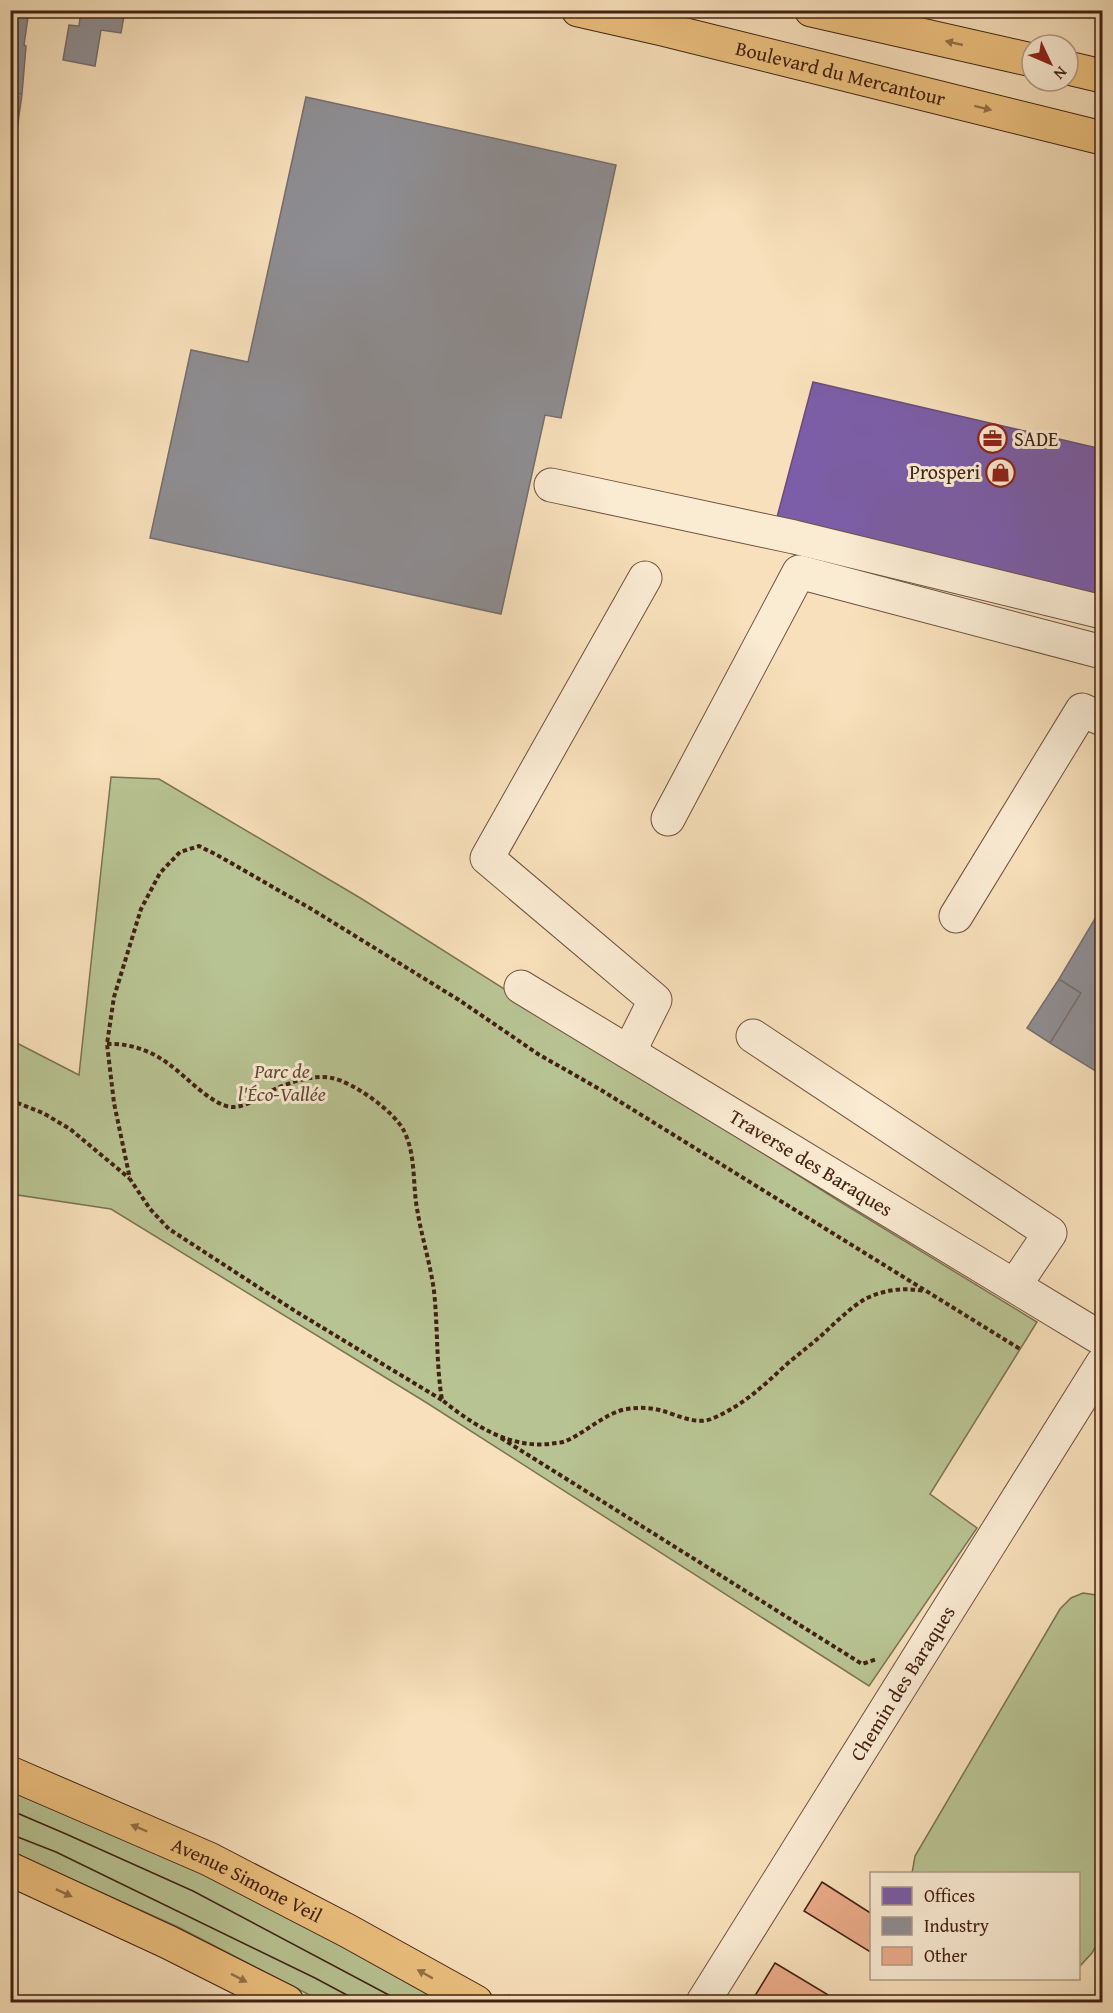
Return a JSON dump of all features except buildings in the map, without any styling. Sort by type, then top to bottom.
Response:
[{"type":"main road","name":"Boulevard du Mercantour","points":[[578,10],[1102,138]]},
{"type":"main road","points":[[811,10],[1020,57]]},
{"type":"main road","points":[[1080,71],[1102,76]]},
{"type":"main road","name":"Avenue Simone Veil","points":[[10,1773],[209,1859],[348,1931],[476,2002]]},
{"type":"main road","points":[[10,1869],[168,1942],[287,2002]]},
{"type":"street","points":[[552,486],[794,537],[1102,612]]},
{"type":"street","points":[[668,819],[800,572],[1102,652]]},
{"type":"street","points":[[628,1052],[655,1000],[487,858],[645,578]]},
{"type":"street","points":[[956,916],[1082,710],[1102,719]]},
{"type":"street","name":"Traverse des Baraques","points":[[520,987],[1102,1339]]},
{"type":"street","points":[[753,1036],[1050,1233],[1015,1285]]},
{"type":"street","name":"Chemin des Baraques","points":[[703,2002],[1102,1364]]},
{"type":"path","points":[[130,1179],[114,1103],[107,1044],[114,997],[141,909],[160,873],[180,852],[199,846],[313,910],[459,1000],[538,1054],[601,1090],[1020,1349]]},
{"type":"path","points":[[107,1044],[122,1043],[151,1053],[218,1102],[232,1107],[252,1101],[296,1081],[332,1078],[348,1084],[382,1106],[396,1120],[404,1131],[414,1169],[416,1203],[434,1290],[436,1351],[442,1400]]},
{"type":"path","points":[[10,1100],[43,1113],[70,1129],[130,1179],[150,1209],[169,1229],[286,1305],[442,1400],[464,1417],[862,1664],[892,1653],[915,1664]]},
{"type":"path","points":[[492,1433],[516,1442],[541,1445],[563,1442],[583,1433],[607,1416],[622,1410],[640,1407],[661,1410],[686,1419],[708,1421],[746,1402],[837,1322],[867,1299],[897,1290],[925,1291]]},
{"type":"green space","name":"Parc de l'Éco-Vallée","points":[[111,777],[159,779],[362,899],[839,1201],[1037,1322],[930,1494],[977,1528],[869,1686],[427,1403],[111,1209],[11,1194],[11,1040],[79,1075]]},
{"type":"green space","points":[[1083,1593],[1102,1596],[1102,1934],[1092,1953],[1080,1966],[1080,1872],[912,1872],[915,1856],[1060,1609],[1071,1598]]},
{"type":"green space","points":[[10,1789],[200,1871],[445,2002],[323,2002],[178,1927],[11,1852]]},
{"type":"tram line","points":[[10,1810],[193,1891],[402,2002]]},
{"type":"tram line","points":[[10,1834],[56,1852],[360,2002]]},
{"type":"place","name":"SADE","points":[[993,439]]},
{"type":"place","name":"Prosperi","points":[[1001,472]]}]
